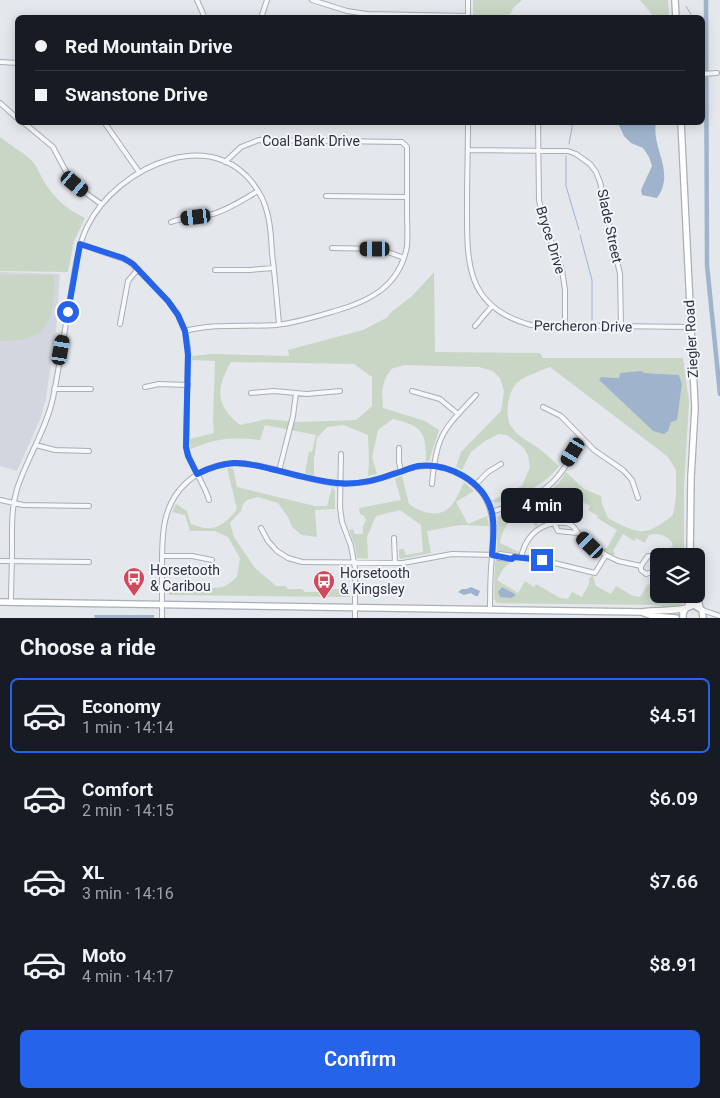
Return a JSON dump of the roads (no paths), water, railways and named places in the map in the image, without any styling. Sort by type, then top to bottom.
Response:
[{"type":"main road","points":[[675,0],[676,15]]},
{"type":"main road","name":"Ziegler Road","points":[[681,125],[695,408],[691,477],[690,548]]},
{"type":"main road","points":[[0,602],[490,610],[595,615],[676,610],[694,605],[701,609]]},
{"type":"main road","points":[[683,618],[683,613],[688,603]]},
{"type":"main road","points":[[699,603],[703,618]]},
{"type":"main road","points":[[642,612],[653,616],[676,618]]},
{"type":"street","points":[[197,0],[204,15]]},
{"type":"street","points":[[262,15],[267,0]]},
{"type":"street","points":[[312,0],[363,15]]},
{"type":"street","points":[[468,0],[468,15]]},
{"type":"street","points":[[0,62],[15,63]]},
{"type":"street","points":[[705,74],[716,74]]},
{"type":"street","points":[[0,104],[15,116]]},
{"type":"street","points":[[27,125],[53,146],[69,177],[75,184],[101,204]]},
{"type":"street","points":[[106,125],[138,172]]},
{"type":"street","name":"Percheron Drive","points":[[468,125],[468,260],[480,293],[492,306],[515,321],[531,326],[690,327]]},
{"type":"street","name":"Bryce Drive","points":[[538,125],[538,200],[562,270],[565,290],[565,327]]},
{"type":"street","name":"Coal Bank Drive","points":[[225,162],[241,147],[260,140],[400,142],[405,143],[407,147],[407,197]]},
{"type":"street","name":"Slade Street","points":[[468,150],[538,149],[568,151],[590,164],[600,182],[620,274],[621,327]]},
{"type":"street","points":[[11,602],[14,504],[21,478],[48,416],[80,244],[91,220],[101,204],[112,192],[138,172],[166,160],[186,156],[209,157],[225,162],[245,175],[258,191],[268,214],[279,324]]},
{"type":"street","points":[[171,222],[213,214],[258,191]]},
{"type":"street","points":[[185,331],[213,325],[296,322],[364,302],[391,281],[404,258],[407,236],[407,197],[326,196]]},
{"type":"street","points":[[80,244],[123,258],[138,269],[173,308],[185,331],[188,348],[186,447],[188,456],[209,500]]},
{"type":"street","points":[[332,248],[380,249],[404,258]]},
{"type":"street","points":[[214,270],[274,268]]},
{"type":"street","points":[[120,324],[128,281],[138,269]]},
{"type":"street","points":[[475,326],[492,306]]},
{"type":"street","points":[[145,386],[159,384],[188,385]]},
{"type":"street","points":[[54,388],[91,389]]},
{"type":"street","points":[[251,394],[274,391],[316,394],[340,391]]},
{"type":"street","points":[[412,391],[440,399],[458,414]]},
{"type":"street","points":[[279,471],[294,416],[296,393]]},
{"type":"street","points":[[432,484],[436,450],[441,437],[450,423],[476,395]]},
{"type":"street","points":[[543,408],[561,416],[594,450],[628,474],[638,498]]},
{"type":"street","points":[[492,512],[525,501],[545,489],[559,476],[573,452],[584,440]]},
{"type":"street","points":[[36,445],[55,450],[90,450]]},
{"type":"street","points":[[399,448],[401,471]]},
{"type":"street","points":[[341,454],[341,516],[351,546],[354,564],[355,618]]},
{"type":"street","points":[[162,618],[164,524],[170,505],[179,491],[197,474],[217,466],[232,463],[249,464],[340,484],[370,481],[416,467],[434,466],[452,470],[468,479],[486,500],[492,512],[490,610]]},
{"type":"street","points":[[475,485],[488,472],[501,464]]},
{"type":"street","points":[[0,500],[14,504],[89,506]]},
{"type":"street","points":[[521,557],[524,546],[529,538],[540,528],[554,523],[570,523],[590,545],[606,555],[618,561],[641,566]]},
{"type":"street","points":[[554,523],[558,531],[578,533]]},
{"type":"street","points":[[260,528],[272,546],[282,555],[294,561],[309,563],[395,563],[416,562],[452,554],[498,556],[500,554],[542,560],[595,573],[606,555]]},
{"type":"street","points":[[394,538],[395,563]]},
{"type":"street","points":[[162,556],[192,556],[212,560]]},
{"type":"street","points":[[648,556],[656,558],[657,564],[650,574],[644,573],[641,566],[648,556]]},
{"type":"street","points":[[0,560],[89,562]]},
{"type":"street","points":[[701,609],[720,617]]},
{"type":"water","points":[[619,125],[656,125],[655,132],[664,169],[662,188],[657,198],[642,195],[641,190],[652,166],[649,157],[643,148],[631,143],[624,136]]},
{"type":"water","points":[[641,371],[645,373],[679,375],[682,384],[677,420],[671,422],[668,431],[664,434],[653,431],[599,380],[601,377],[619,378],[620,373]]},
{"type":"water","points":[[471,587],[480,591],[478,596],[471,593],[464,595],[458,592],[462,589]]},
{"type":"water","points":[[502,587],[515,594],[515,596],[511,598],[500,597],[498,592]]},
{"type":"water","points":[[94,615],[154,615],[154,618],[95,618]]},
{"type":"waterway","points":[[706,0],[707,265],[720,394]]},
{"type":"waterway","points":[[686,6],[691,15]]},
{"type":"waterway","points":[[569,144],[572,125]]},
{"type":"waterway","points":[[566,156],[566,186],[579,230]]},
{"type":"waterway","points":[[580,235],[592,280],[592,320]]},
{"type":"place","name":"Horsetooth & Caribou","points":[[134,597]]},
{"type":"place","name":"Horsetooth & Kingsley","points":[[324,600]]}]
